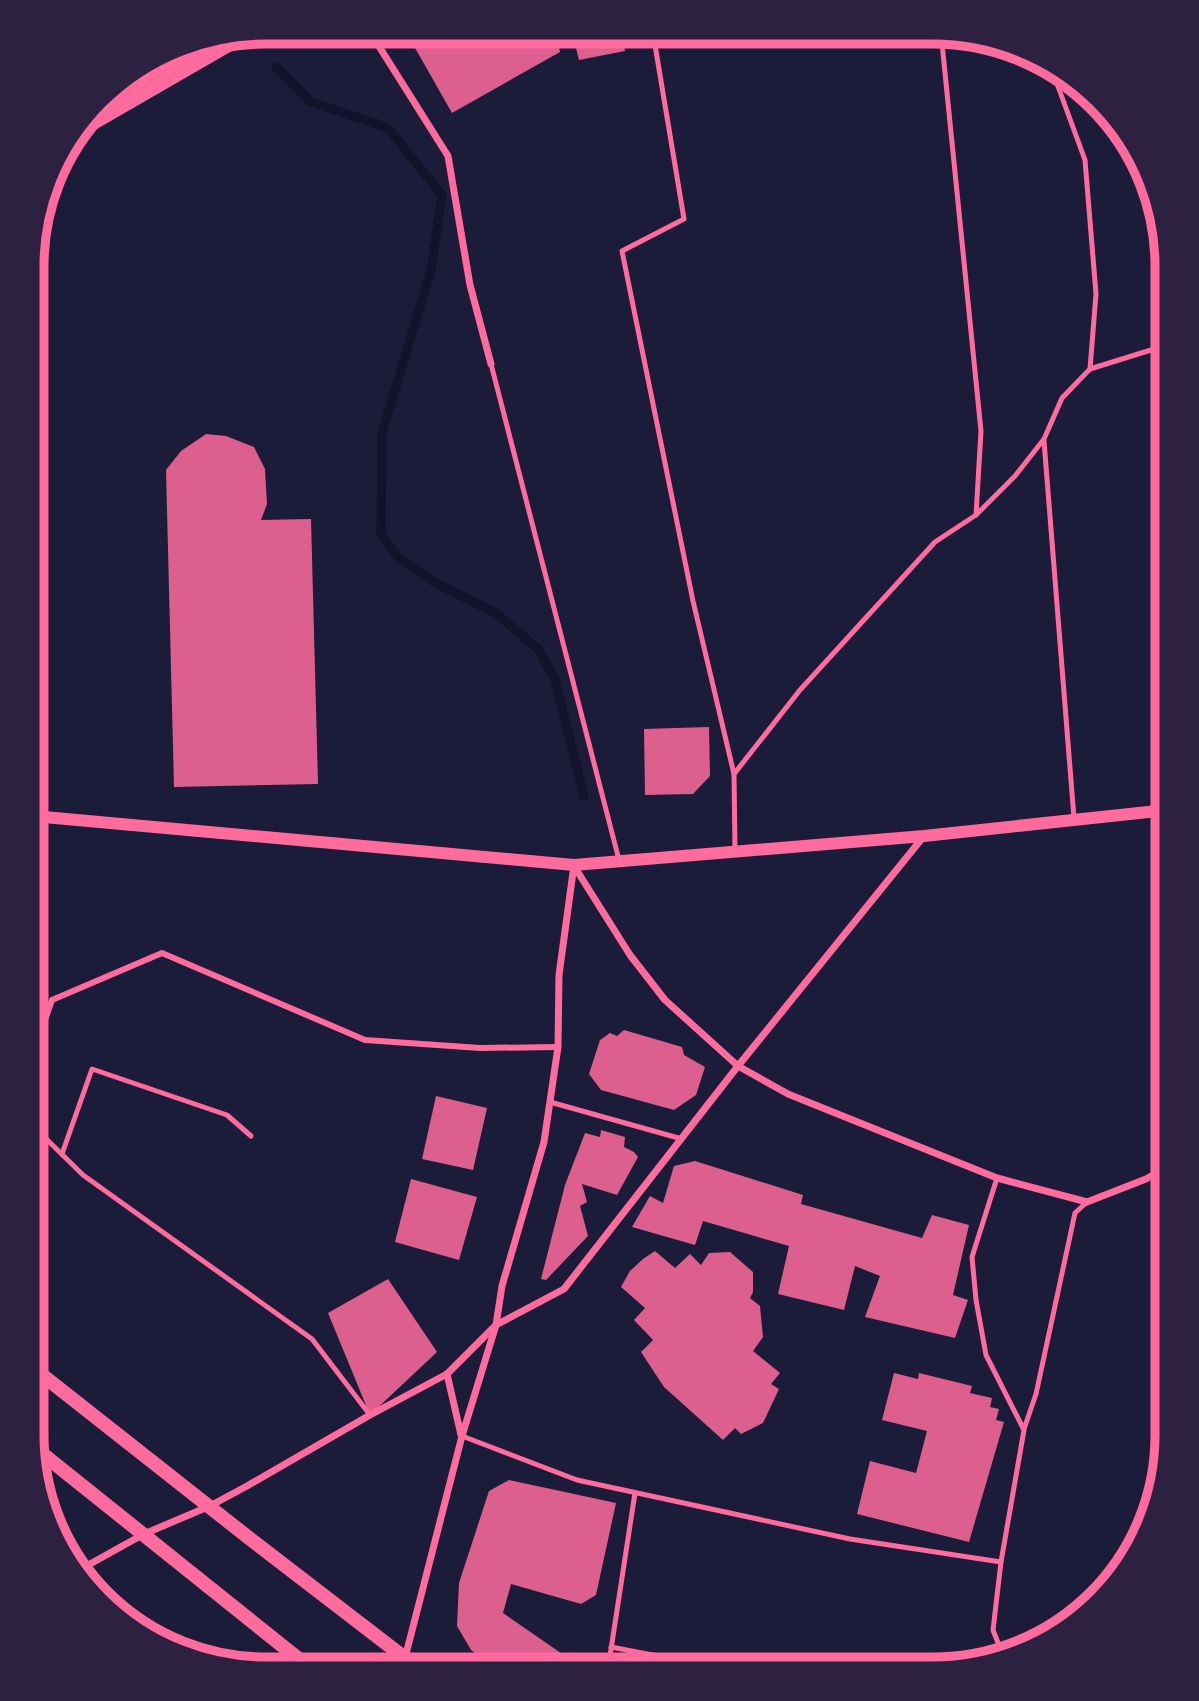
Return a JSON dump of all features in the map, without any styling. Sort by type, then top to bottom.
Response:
[{"type":"main road","points":[[103,116],[216,50]]},
{"type":"main road","points":[[44,1376],[210,1506],[396,1657]]},
{"type":"main road","points":[[45,1456],[296,1657]]},
{"type":"street","points":[[378,44],[448,156],[470,285],[491,364]]},
{"type":"street","points":[[44,817],[574,865],[924,836],[1155,813]]},
{"type":"street","points":[[87,1566],[144,1534],[210,1506],[447,1374],[496,1325],[564,1289],[738,1066],[924,836]]},
{"type":"street","points":[[405,1657],[462,1436],[496,1325],[502,1286],[544,1142],[558,1048],[559,975],[574,865]]},
{"type":"street","points":[[574,865],[630,955],[666,1000],[738,1066],[788,1094],[997,1178],[1087,1202],[1155,1174]]},
{"type":"street","points":[[44,1024],[52,1000],[162,953],[365,1040],[480,1048],[558,1048]]},
{"type":"street","points":[[447,1374],[462,1436]]},
{"type":"lane","points":[[655,44],[684,219],[622,251],[693,601],[734,774],[735,850]]},
{"type":"lane","points":[[942,45],[981,431],[976,515]]},
{"type":"lane","points":[[1057,82],[1085,160],[1096,293],[1090,369]]},
{"type":"lane","points":[[734,774],[800,690],[935,542],[976,515],[1015,476],[1044,439],[1062,398],[1090,369],[1155,349]]},
{"type":"lane","points":[[491,364],[619,861]]},
{"type":"lane","points":[[1044,439],[1074,821]]},
{"type":"lane","points":[[62,1154],[92,1069],[227,1115],[251,1136]]},
{"type":"lane","points":[[550,1102],[682,1139]]},
{"type":"lane","points":[[44,1137],[83,1175],[312,1339],[370,1415]]},
{"type":"lane","points":[[997,1178],[972,1257],[975,1300],[986,1355],[1024,1430]]},
{"type":"lane","points":[[999,1647],[993,1630],[1001,1562],[1024,1430],[1036,1395],[1075,1213],[1087,1202]]},
{"type":"lane","points":[[462,1436],[577,1480],[850,1539],[1001,1562]]},
{"type":"lane","points":[[610,1657],[635,1493]]},
{"type":"lane","points":[[611,1647],[663,1657]]},
{"type":"building","points":[[413,44],[558,44],[560,52],[452,113]]},
{"type":"building","points":[[575,44],[624,44],[625,51],[579,60]]},
{"type":"building","points":[[206,434],[226,436],[254,447],[265,469],[267,504],[261,520],[311,519],[318,784],[174,787],[166,470],[181,451]]},
{"type":"building","points":[[709,727],[710,776],[693,794],[645,795],[644,729]]},
{"type":"building","points":[[624,1030],[682,1047],[684,1055],[705,1067],[696,1095],[674,1110],[601,1090],[589,1074],[600,1040],[610,1033],[617,1036]]},
{"type":"building","points":[[436,1096],[487,1108],[473,1170],[422,1159]]},
{"type":"building","points":[[601,1130],[625,1137],[624,1147],[638,1157],[617,1195],[582,1184],[587,1202],[580,1206],[588,1236],[546,1280],[541,1279],[565,1185],[585,1133],[600,1137]]},
{"type":"building","points":[[695,1161],[803,1195],[801,1204],[922,1238],[932,1215],[969,1225],[953,1295],[968,1300],[955,1338],[865,1317],[880,1276],[855,1266],[844,1310],[778,1294],[789,1246],[703,1221],[695,1245],[632,1227],[650,1196],[663,1203],[674,1166]]},
{"type":"building","points":[[411,1179],[477,1197],[459,1260],[395,1242]]},
{"type":"building","points":[[655,1251],[675,1268],[690,1254],[701,1265],[709,1253],[730,1252],[753,1272],[753,1292],[750,1298],[760,1306],[763,1337],[753,1351],[780,1373],[771,1384],[779,1389],[763,1423],[741,1434],[735,1428],[723,1440],[664,1387],[641,1352],[653,1340],[634,1320],[645,1308],[621,1287],[630,1271]]},
{"type":"building","points":[[388,1279],[437,1352],[370,1415],[328,1313]]},
{"type":"building","points":[[894,1373],[918,1379],[919,1373],[972,1386],[970,1393],[992,1398],[990,1407],[999,1409],[996,1420],[1004,1422],[969,1542],[857,1514],[870,1461],[916,1473],[927,1431],[882,1420]]},
{"type":"building","points":[[509,1480],[616,1503],[596,1595],[581,1604],[511,1584],[503,1613],[567,1657],[481,1657],[471,1650],[457,1626],[459,1583],[489,1491]]},
{"type":"waterway","points":[[276,67],[311,102],[388,128],[442,195],[431,270],[382,433],[381,534],[398,557],[434,582],[496,613],[538,649],[554,677],[584,797]]}]
